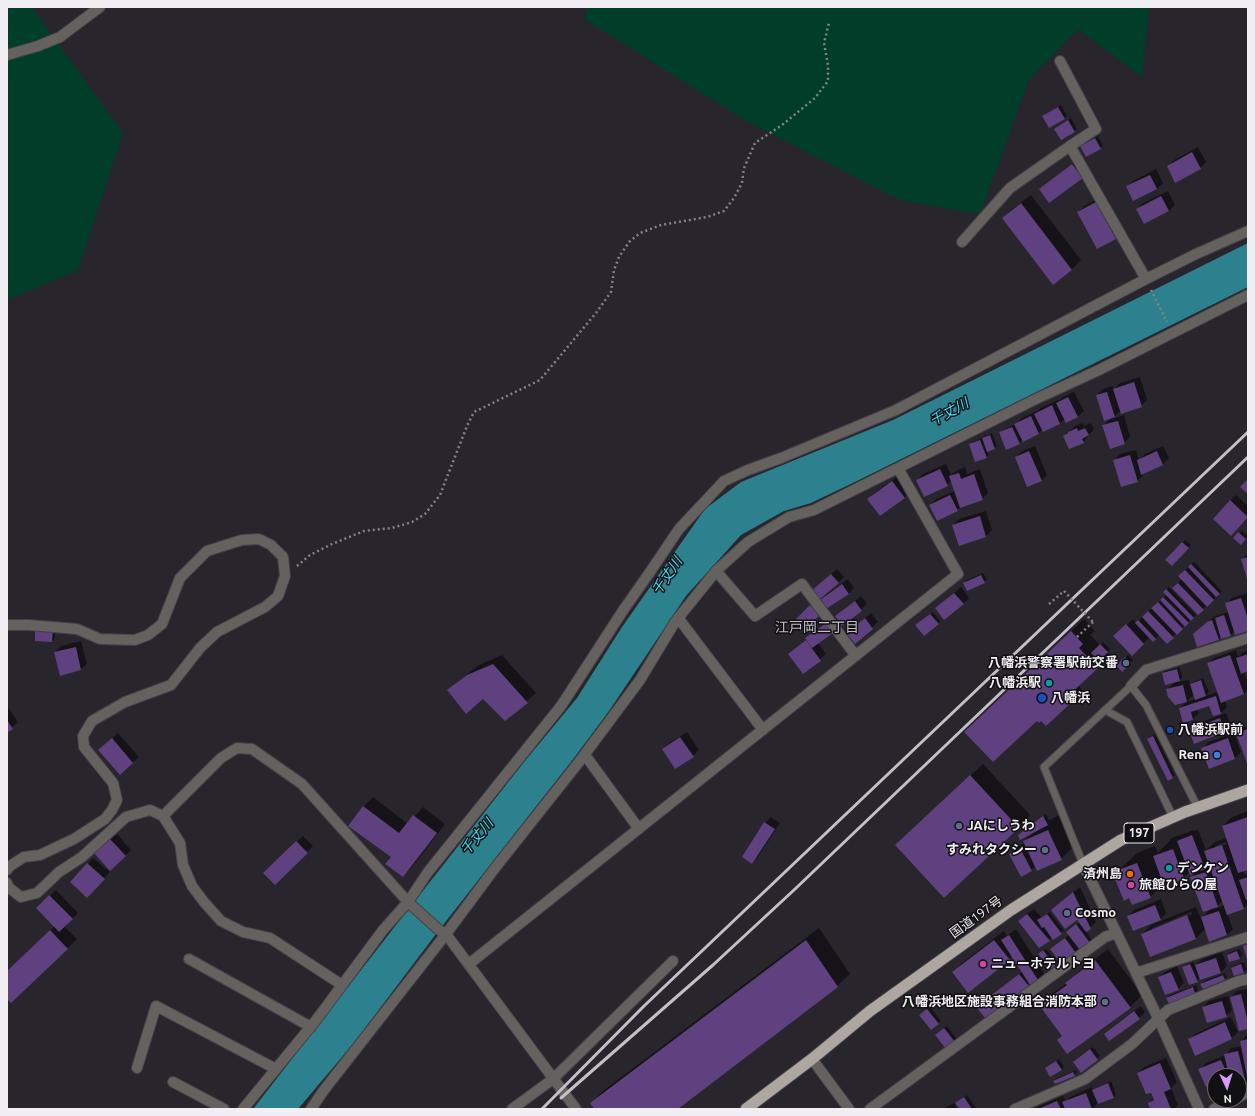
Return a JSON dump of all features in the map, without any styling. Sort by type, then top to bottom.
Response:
[{"type":"highway","name":"国道197号","points":[[746,1109],[812,1059],[870,1011],[1010,910],[1121,840],[1173,817],[1248,790]]},
{"type":"street","points":[[7,55],[38,46],[60,37],[100,7]]},
{"type":"street","points":[[962,242],[1010,188],[1096,129],[1060,61]]},
{"type":"street","points":[[1070,146],[1146,279]]},
{"type":"street","points":[[243,1109],[311,1027],[383,930],[408,902],[428,872],[561,706],[679,528],[724,481],[896,410],[1146,279],[1196,254],[1248,231]]},
{"type":"street","points":[[311,1109],[443,932],[585,755],[640,680],[678,618],[716,571],[748,542],[789,517],[814,510],[1038,398],[1099,370],[1248,294]]},
{"type":"street","points":[[469,964],[958,574],[898,468]]},
{"type":"street","points":[[7,625],[29,625],[77,629],[100,638],[135,640],[148,635],[162,624],[180,578],[207,551],[242,540],[259,539],[272,545],[283,557],[285,576],[278,596],[265,607],[217,632],[200,648],[171,685],[124,702],[92,721],[83,736],[84,747],[113,782],[117,800],[105,819],[74,839],[40,855],[24,858],[10,866],[7,870]]},
{"type":"street","points":[[716,571],[755,616],[802,584],[856,656]]},
{"type":"street","points":[[678,618],[763,730]]},
{"type":"street","points":[[1131,686],[1146,670],[1248,638]]},
{"type":"street","points":[[163,816],[222,758],[237,748],[252,749],[302,784],[408,902],[443,932],[469,964],[576,1109]]},
{"type":"street","points":[[585,755],[639,828]]},
{"type":"street","points":[[7,883],[8,887],[21,897],[37,893],[59,872],[82,857],[126,817],[150,810],[163,816],[180,843],[183,865],[192,886],[221,921],[243,932],[270,938],[342,985]]},
{"type":"street","points":[[1083,864],[1159,1020],[1199,1109]]},
{"type":"street","points":[[870,1109],[1104,937],[1116,933]]},
{"type":"street","points":[[1136,973],[1248,937]]},
{"type":"street","points":[[189,959],[311,1027]]},
{"type":"street","points":[[512,1109],[554,1079],[673,961]]},
{"type":"street","points":[[1015,1109],[1085,1079],[1132,1044],[1168,1010],[1239,981],[1248,979]]},
{"type":"street","points":[[137,1068],[156,1006],[276,1069]]},
{"type":"street","points":[[812,1059],[849,1109]]},
{"type":"street","points":[[173,1082],[224,1109]]},
{"type":"lane","points":[[1083,864],[1044,767],[1131,686],[1146,706],[1198,808]]},
{"type":"lane","points":[[1105,710],[1127,722],[1173,817]]},
{"type":"path","points":[[285,576],[310,555],[332,544],[364,531],[392,528],[412,522],[425,514],[440,495],[474,412],[540,380],[596,313],[611,292],[614,270],[619,257],[629,242],[640,233],[661,225],[707,217],[724,211],[734,198],[742,183],[744,168],[755,143],[782,125],[815,98],[828,81],[828,65],[824,43],[829,23]]},
{"type":"path","points":[[1146,279],[1168,325]]},
{"type":"path","points":[[1049,604],[1064,590],[1093,622],[1077,637]]},
{"type":"green space","points":[[7,7],[29,7],[33,9],[123,133],[78,270],[7,300]]},
{"type":"green space","points":[[588,7],[1149,7],[1142,77],[1078,29],[1029,79],[980,214],[900,200],[748,122],[584,19]]},
{"type":"water","name":"千丈川","points":[[1248,243],[1248,287],[857,481],[811,503],[784,511],[741,535],[686,596],[609,711],[574,758],[436,934],[353,1044],[298,1109],[253,1109],[524,762],[577,698],[622,627],[705,509],[741,482],[893,420]]},
{"type":"building","points":[[1058,107],[1065,119],[1049,128],[1042,116]]},
{"type":"building","points":[[1068,120],[1075,132],[1061,140],[1054,129]]},
{"type":"building","points":[[1095,138],[1101,149],[1086,157],[1080,146]]},
{"type":"building","points":[[1192,152],[1201,169],[1175,183],[1167,166]]},
{"type":"building","points":[[1072,164],[1083,178],[1049,203],[1039,189]]},
{"type":"building","points":[[1150,175],[1157,189],[1133,201],[1126,186]]},
{"type":"building","points":[[1161,196],[1169,211],[1144,224],[1136,209]]},
{"type":"building","points":[[1096,202],[1116,239],[1097,249],[1077,212]]},
{"type":"building","points":[[1021,203],[1072,270],[1053,285],[1002,218]]},
{"type":"building","points":[[1134,382],[1142,407],[1121,414],[1113,389]]},
{"type":"building","points":[[1107,392],[1115,417],[1104,421],[1096,395]]},
{"type":"building","points":[[1068,397],[1078,417],[1066,423],[1056,403]]},
{"type":"building","points":[[1052,405],[1060,424],[1043,432],[1034,414]]},
{"type":"building","points":[[1031,416],[1039,434],[1023,442],[1014,424]]},
{"type":"building","points":[[1118,421],[1125,444],[1110,449],[1102,425]]},
{"type":"building","points":[[1012,427],[1020,444],[1006,450],[999,432]]},
{"type":"building","points":[[1077,428],[1078,431],[1085,428],[1089,435],[1082,439],[1084,443],[1069,449],[1063,436]]},
{"type":"building","points":[[990,435],[995,449],[987,452],[982,438]]},
{"type":"building","points":[[980,440],[987,458],[975,462],[969,444]]},
{"type":"building","points":[[1029,451],[1042,481],[1027,487],[1015,457]]},
{"type":"building","points":[[1157,451],[1163,465],[1141,475],[1137,460]]},
{"type":"building","points":[[1130,455],[1138,482],[1121,487],[1113,460]]},
{"type":"building","points":[[940,469],[948,486],[924,497],[916,480]]},
{"type":"building","points":[[959,473],[961,479],[974,474],[983,500],[960,508],[949,476]]},
{"type":"building","points":[[1248,479],[1248,494],[1240,487]]},
{"type":"building","points":[[892,481],[905,498],[880,516],[867,499]]},
{"type":"building","points":[[950,495],[958,511],[937,521],[929,505]]},
{"type":"building","points":[[1230,500],[1248,517],[1231,536],[1213,519]]},
{"type":"building","points":[[980,516],[986,537],[959,546],[952,525]]},
{"type":"building","points":[[1238,532],[1246,539],[1241,545],[1233,538]]},
{"type":"building","points":[[1182,542],[1189,548],[1172,566],[1165,560]]},
{"type":"building","points":[[1248,557],[1248,582],[1241,559]]},
{"type":"building","points":[[1191,564],[1220,594],[1216,597],[1188,567]]},
{"type":"building","points":[[1185,570],[1214,600],[1207,607],[1178,576]]},
{"type":"building","points":[[831,574],[839,583],[820,599],[812,590]]},
{"type":"building","points":[[981,575],[985,583],[967,591],[963,583]]},
{"type":"building","points":[[1178,583],[1204,610],[1198,615],[1172,588]]},
{"type":"building","points":[[842,584],[849,594],[826,609],[820,600]]},
{"type":"building","points":[[1166,589],[1194,618],[1191,621],[1163,592]]},
{"type":"building","points":[[954,593],[964,604],[944,620],[935,608]]},
{"type":"building","points":[[1163,597],[1189,623],[1185,627],[1160,600]]},
{"type":"building","points":[[1241,598],[1248,619],[1248,631],[1235,635],[1225,603]]},
{"type":"building","points":[[855,601],[862,611],[842,626],[835,616]]},
{"type":"building","points":[[1158,602],[1183,629],[1177,635],[1151,608]]},
{"type":"building","points":[[810,605],[820,615],[802,632],[793,622]]},
{"type":"building","points":[[1148,611],[1174,638],[1167,644],[1142,617]]},
{"type":"building","points":[[930,614],[939,624],[924,636],[915,625]]},
{"type":"building","points":[[1224,615],[1231,636],[1221,639],[1215,618]]},
{"type":"building","points":[[865,618],[873,629],[855,644],[846,633]]},
{"type":"building","points":[[1138,620],[1156,639],[1153,642],[1135,623]]},
{"type":"building","points":[[1212,620],[1219,640],[1197,647],[1193,634],[1207,622]]},
{"type":"building","points":[[826,623],[833,633],[812,648],[805,638]]},
{"type":"building","points":[[1126,624],[1144,644],[1132,656],[1113,636]]},
{"type":"building","points":[[35,628],[53,629],[52,642],[35,641]]},
{"type":"building","name":"八幡浜駅","points":[[1071,631],[1083,644],[1079,648],[1098,668],[1066,698],[1071,703],[1046,726],[1041,721],[1039,723],[1037,721],[993,762],[964,732]]},
{"type":"building","points":[[806,640],[821,661],[803,674],[788,654]]},
{"type":"building","points":[[1100,644],[1108,652],[1099,661],[1091,653]]},
{"type":"building","points":[[76,647],[81,670],[60,676],[54,652]]},
{"type":"building","points":[[1248,654],[1248,671],[1241,674],[1236,658]]},
{"type":"building","points":[[1230,655],[1244,694],[1221,703],[1207,663]]},
{"type":"building","points":[[1125,657],[1131,663],[1122,672],[1116,665]]},
{"type":"building","points":[[493,664],[528,703],[505,721],[483,699],[466,714],[447,690],[467,675]]},
{"type":"building","points":[[1177,669],[1180,681],[1165,685],[1162,673]]},
{"type":"building","points":[[1201,680],[1206,696],[1195,700],[1190,684]]},
{"type":"building","points":[[1183,685],[1187,702],[1175,705],[1168,697],[1166,689]]},
{"type":"building","points":[[1216,696],[1221,714],[1213,716],[1209,706],[1191,712],[1193,720],[1183,723],[1179,708]]},
{"type":"building","points":[[1220,718],[1225,732],[1194,744],[1189,730]]},
{"type":"building","points":[[7,720],[13,729],[7,733]]},
{"type":"building","points":[[1248,729],[1248,766],[1236,733]]},
{"type":"building","points":[[1153,736],[1173,778],[1168,781],[1147,739]]},
{"type":"building","points":[[680,737],[694,757],[675,769],[662,749]]},
{"type":"building","points":[[112,738],[133,763],[120,775],[98,750]]},
{"type":"building","points":[[1228,738],[1235,759],[1209,769],[1201,748]]},
{"type":"building","points":[[970,775],[1019,828],[944,898],[895,845]]},
{"type":"building","points":[[363,806],[399,833],[413,815],[437,833],[403,877],[385,864],[391,857],[348,826]]},
{"type":"building","points":[[1043,816],[1048,825],[1020,840],[1018,835]]},
{"type":"building","points":[[1248,817],[1248,870],[1238,873],[1222,826]]},
{"type":"building","points":[[764,822],[775,829],[752,864],[742,857]]},
{"type":"building","points":[[1048,830],[1062,860],[1037,871],[1023,841]]},
{"type":"building","points":[[1192,835],[1205,869],[1190,875],[1177,841]]},
{"type":"building","points":[[110,839],[126,856],[110,871],[94,853]]},
{"type":"building","points":[[296,841],[308,853],[275,885],[263,873]]},
{"type":"building","points":[[1222,845],[1244,909],[1227,915],[1204,851]]},
{"type":"building","points":[[1020,848],[1032,871],[1021,877],[1009,854]]},
{"type":"building","name":"デンケン","points":[[1173,849],[1184,879],[1164,886],[1153,856]]},
{"type":"building","points":[[87,863],[105,879],[87,898],[70,882]]},
{"type":"building","points":[[1137,863],[1151,898],[1132,905],[1129,898],[1124,901],[1113,874],[1118,870]]},
{"type":"building","points":[[1206,872],[1218,907],[1203,912],[1190,877]]},
{"type":"building","points":[[1248,877],[1248,899],[1246,900],[1239,880]]},
{"type":"building","points":[[1073,892],[1091,929],[1086,932],[1077,920],[1065,929],[1051,910]]},
{"type":"building","points":[[49,895],[73,919],[59,932],[36,908]]},
{"type":"building","points":[[1155,905],[1161,920],[1133,931],[1127,916]]},
{"type":"building","points":[[1219,911],[1227,935],[1209,942],[1201,917]]},
{"type":"building","points":[[1027,914],[1050,941],[1039,948],[1018,921]]},
{"type":"building","points":[[1047,914],[1062,934],[1053,940],[1037,920]]},
{"type":"building","points":[[1187,915],[1196,939],[1150,957],[1141,934]]},
{"type":"building","points":[[1076,924],[1090,943],[1080,950],[1066,932]]},
{"type":"building","points":[[50,930],[68,949],[11,1003],[7,999],[7,971]]},
{"type":"building","points":[[1009,935],[1038,980],[1030,985],[1001,940]]},
{"type":"building","points":[[1065,938],[1076,953],[1061,964],[1050,949]]},
{"type":"building","points":[[806,940],[838,987],[678,1109],[594,1109],[590,1103]]},
{"type":"building","points":[[994,940],[1010,960],[968,993],[952,972]]},
{"type":"building","points":[[1248,944],[1248,963],[1243,946]]},
{"type":"building","points":[[1043,950],[1055,966],[1050,969],[1038,954]]},
{"type":"building","points":[[1237,951],[1240,959],[1229,962],[1227,955]]},
{"type":"building","points":[[1216,958],[1221,973],[1200,980],[1195,965]]},
{"type":"building","points":[[1095,960],[1131,1008],[1067,1054],[1057,1040],[1062,1036],[1039,1005],[1067,985],[1065,983]]},
{"type":"building","points":[[1190,964],[1198,982],[1189,985],[1182,967]]},
{"type":"building","points":[[1241,964],[1244,973],[1234,976],[1231,968]]},
{"type":"building","points":[[1171,972],[1179,990],[1165,995],[1158,977]]},
{"type":"building","points":[[1019,974],[1029,986],[986,1019],[976,1007]]},
{"type":"building","points":[[1223,975],[1225,980],[1203,989],[1200,984]]},
{"type":"building","points":[[1193,987],[1195,993],[1169,1004],[1166,998]]},
{"type":"building","points":[[1241,994],[1248,1022],[1248,1029],[1239,1031],[1230,997]]},
{"type":"building","points":[[1222,1001],[1227,1017],[1207,1023],[1202,1007]]},
{"type":"building","points":[[927,1009],[939,1024],[931,1030],[919,1015]]},
{"type":"building","points":[[1134,1011],[1140,1019],[1109,1041],[1104,1034]]},
{"type":"building","points":[[1225,1022],[1232,1039],[1195,1056],[1188,1039]]},
{"type":"building","points":[[944,1028],[955,1042],[946,1049],[935,1035]]},
{"type":"building","points":[[1248,1039],[1247,1077],[1247,1068],[1245,1068],[1240,1041]]},
{"type":"building","points":[[1090,1049],[1098,1060],[1081,1073],[1073,1062]]},
{"type":"building","points":[[1238,1051],[1242,1068],[1227,1068],[1224,1054]]},
{"type":"building","points":[[1221,1060],[1225,1068],[1207,1068],[1206,1087],[1198,1069]]},
{"type":"building","points":[[1056,1061],[1062,1070],[1050,1077],[1045,1068]]},
{"type":"building","points":[[1160,1063],[1171,1089],[1164,1092],[1171,1109],[1150,1109],[1148,1103],[1154,1100],[1151,1093],[1146,1094],[1137,1073]]},
{"type":"building","points":[[1073,1072],[1075,1076],[1055,1084],[1053,1081]]},
{"type":"building","points":[[1108,1083],[1114,1098],[1098,1104],[1092,1090]]},
{"type":"building","points":[[1086,1093],[1092,1109],[1065,1109],[1062,1102]]},
{"type":"building","points":[[964,1097],[972,1109],[960,1109],[955,1103]]},
{"type":"building","points":[[1057,1101],[1061,1109],[1038,1109]]},
{"type":"railway","points":[[542,1109],[644,1006],[1248,432]]},
{"type":"railway","points":[[561,1098],[713,965],[794,890],[1248,457]]},
{"type":"place","name":"八幡浜警察署駅前交番","points":[[1126,663]]},
{"type":"place","name":"八幡浜駅","points":[[1049,683]]},
{"type":"place","name":"八幡浜","points":[[1042,698]]},
{"type":"place","name":"八幡浜駅前","points":[[1170,730]]},
{"type":"place","name":"Rena","points":[[1217,755]]},
{"type":"place","name":"JAにしうわ","points":[[959,826]]},
{"type":"place","name":"すみれタクシー","points":[[1045,850]]},
{"type":"place","name":"デンケン","points":[[1169,868]]},
{"type":"place","name":"済州島","points":[[1130,874]]},
{"type":"place","name":"旅館ひらの屋","points":[[1131,885]]},
{"type":"place","name":"Cosmo","points":[[1067,913]]},
{"type":"place","name":"ニューホテルトヨ","points":[[983,964]]},
{"type":"place","name":"八幡浜地区施設事務組合消防本部","points":[[1105,1002]]},
{"type":"district","name":"江戸岡二丁目","points":[[817,627]]}]
